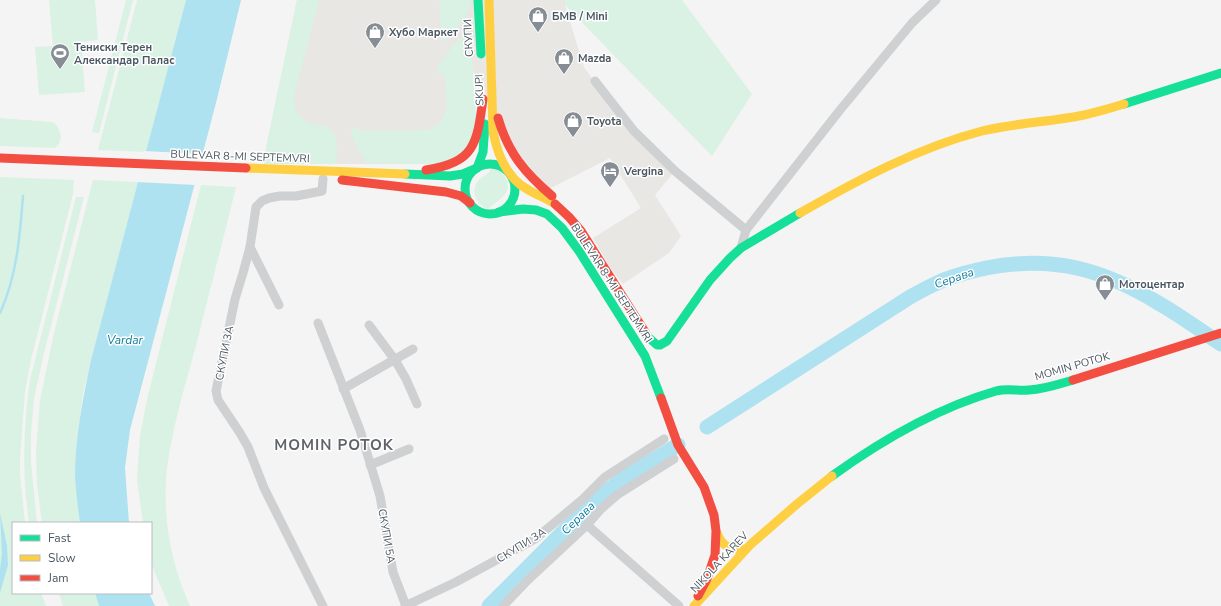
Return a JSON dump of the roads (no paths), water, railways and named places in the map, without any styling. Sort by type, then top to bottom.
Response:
[{"type":"street","name":"СКУПИ","points":[[478,0],[484,99]]},
{"type":"street","name":"SKUPI","points":[[489,0],[494,138],[498,152],[511,175]]},
{"type":"street","points":[[741,248],[746,230],[840,110],[912,22],[936,0]]},
{"type":"street","points":[[741,248],[844,188],[885,167],[944,142],[989,130],[1082,115],[1120,105],[1221,73]]},
{"type":"street","points":[[491,74],[500,126],[511,153],[525,172],[560,204],[573,221]]},
{"type":"street","points":[[595,81],[617,107],[634,131],[675,171],[746,230]]},
{"type":"street","name":"SKUPI","points":[[477,168],[485,147],[484,99]]},
{"type":"street","points":[[396,174],[445,167],[464,157],[472,149],[477,139],[484,99]]},
{"type":"street","name":"BULEVAR 8-MI SEPTEMVRI","points":[[0,158],[83,165],[257,173],[396,174],[435,177],[463,174],[477,168]]},
{"type":"street","points":[[493,164],[501,166],[511,175],[514,184],[513,196],[509,204],[499,212],[483,214],[470,204],[467,196],[467,185],[477,168],[493,164]]},
{"type":"street","name":"BULEVAR 8-MI SEPTEMVRI","points":[[0,166],[83,165]]},
{"type":"street","name":"BULEVAR 8-MI SEPTEMVRI","points":[[257,173],[360,182],[446,192],[464,198],[470,204]]},
{"type":"street","name":"BULEVAR 8-MI SEPTEMVRI","points":[[511,175],[523,187],[549,201],[573,221],[648,337],[657,345],[667,341],[714,274],[724,262],[741,248]]},
{"type":"street","name":"СКУПИ 3А","points":[[323,179],[322,191],[296,196],[280,196],[262,201],[256,206],[250,247],[235,299],[216,391],[218,400],[248,447],[264,488],[323,606]]},
{"type":"street","name":"BULEVAR 8-MI SEPTEMVRI","points":[[499,212],[523,209],[536,210],[547,214],[562,228],[579,251],[645,356],[678,445],[706,491],[711,506],[716,531]]},
{"type":"street","points":[[250,247],[279,305]]},
{"type":"street","name":"СКУПИ 5А","points":[[318,323],[360,430],[380,496],[393,572],[405,606]]},
{"type":"street","points":[[370,324],[395,360],[406,379],[417,404]]},
{"type":"street","name":"MOMIN POTOK","points":[[762,534],[809,494],[848,465],[885,441],[927,418],[955,405],[998,390],[1032,390],[1050,387],[1221,332]]},
{"type":"street","points":[[343,389],[413,349]]},
{"type":"street","name":"СКУПИ 3А","points":[[405,606],[456,582],[535,539],[584,499],[605,477],[664,439]]},
{"type":"street","points":[[370,465],[409,449]]},
{"type":"street","points":[[503,606],[528,580],[588,525],[601,509],[617,495],[674,459]]},
{"type":"street","points":[[588,525],[679,606]]},
{"type":"street","points":[[716,531],[719,540],[723,545],[734,549],[745,550]]},
{"type":"street","points":[[693,606],[714,560],[716,531]]},
{"type":"street","name":"NIKOLA KAREV","points":[[693,606],[745,550],[762,534]]},
{"type":"water","name":"Vardar","points":[[186,0],[241,0],[217,99],[130,430],[125,468],[129,522],[80,522],[75,483],[76,447],[91,360]]},
{"type":"water","points":[[0,513],[7,546],[8,565],[0,593],[2,553]]},
{"type":"water","points":[[95,594],[149,594],[155,606],[99,606]]},
{"type":"waterway","points":[[0,313],[6,299],[17,255],[23,196]]},
{"type":"waterway","name":"Серава","points":[[707,427],[910,297],[930,286],[961,274],[1010,264],[1055,264],[1098,274],[1139,292],[1176,313],[1221,344]]},
{"type":"waterway","name":"Серава","points":[[489,606],[591,504],[621,480],[678,445]]},
{"type":"place","name":"БМВ / Mini","points":[[538,33]]},
{"type":"place","name":"Хубо Маркет","points":[[375,49]]},
{"type":"place","name":"Тениски Терен Александар Палас","points":[[60,70]]},
{"type":"place","name":"Mazda","points":[[564,75]]},
{"type":"place","name":"Toyota","points":[[573,138]]},
{"type":"place","name":"Vergina","points":[[610,188]]},
{"type":"place","name":"Мотоцентар","points":[[1105,301]]},
{"type":"district","name":"MOMIN POTOK","points":[[334,445]]}]
